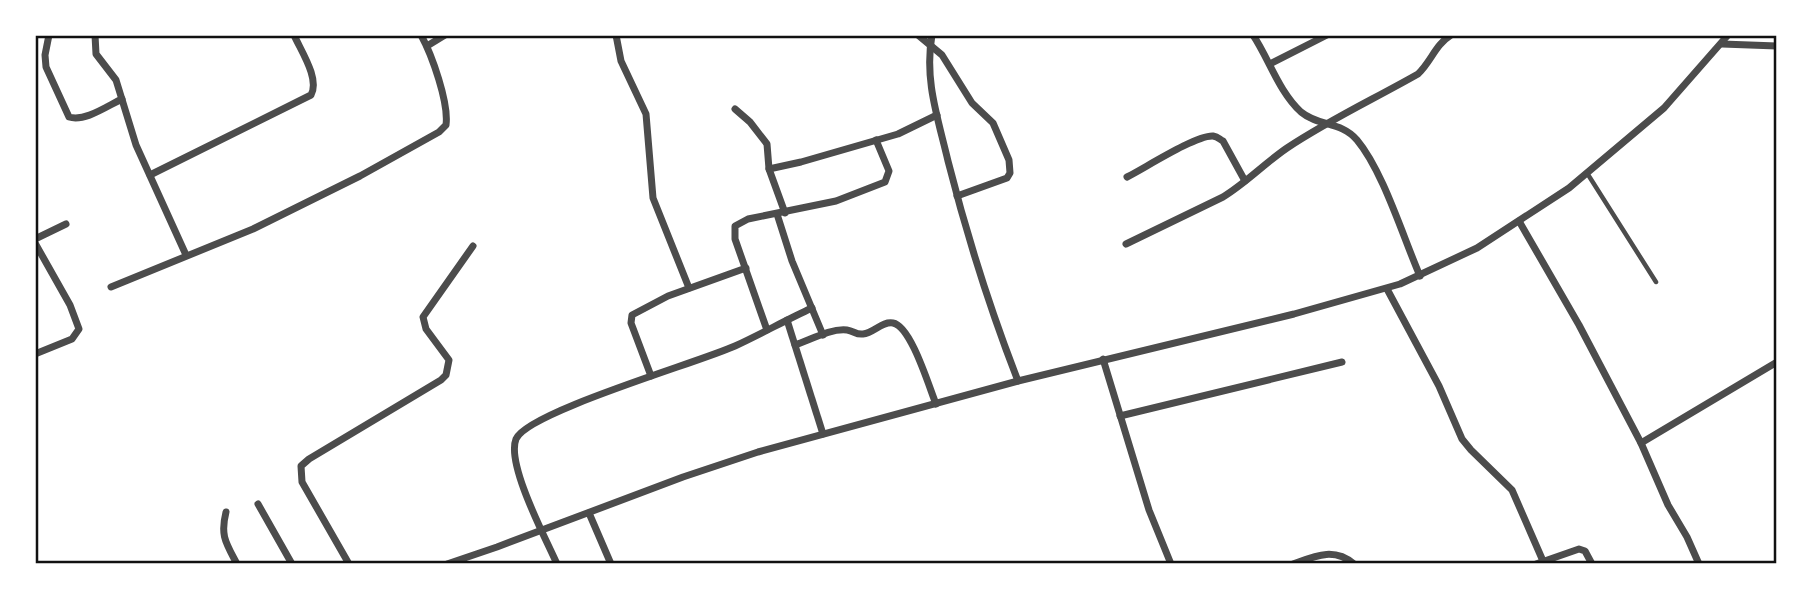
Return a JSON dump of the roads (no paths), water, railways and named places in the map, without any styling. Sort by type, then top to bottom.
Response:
[{"type":"street","points":[[48,35],[46,67],[68,117],[84,117],[122,99]]},
{"type":"street","points":[[95,35],[96,54],[116,80],[136,145],[186,255]]},
{"type":"street","points":[[150,176],[311,95],[314,89],[313,81],[294,35]]},
{"type":"street","points":[[111,287],[253,229],[360,176],[439,132],[446,125],[447,119],[436,69],[422,35]]},
{"type":"street","points":[[427,46],[445,35]]},
{"type":"street","points":[[616,35],[621,61],[646,114],[653,198],[689,288]]},
{"type":"street","points":[[918,35],[942,55],[957,75],[972,103],[993,123],[1006,150],[1010,173],[1001,182],[957,196]]},
{"type":"street","points":[[932,35],[929,81],[957,196],[983,286],[1018,381]]},
{"type":"street","points":[[1253,35],[1289,98],[1300,111],[1312,120],[1347,129],[1368,156],[1420,276]]},
{"type":"street","points":[[1270,64],[1327,35]]},
{"type":"street","points":[[1126,244],[1209,206],[1237,189],[1277,155],[1325,123],[1418,74],[1427,66],[1438,46],[1451,35]]},
{"type":"street","points":[[447,564],[758,452],[1103,359],[1294,314],[1387,289],[1420,276],[1477,248],[1569,188],[1657,115],[1728,35]]},
{"type":"street","points":[[1721,44],[1777,46]]},
{"type":"street","points":[[735,109],[750,122],[767,144],[769,169],[792,261],[823,335]]},
{"type":"street","points":[[769,169],[906,131],[926,118],[937,115]]},
{"type":"street","points":[[1127,177],[1197,140],[1210,136],[1223,141],[1245,181]]},
{"type":"street","points":[[767,330],[735,239],[735,226],[748,219],[836,201],[885,182],[889,177],[889,170],[876,140]]},
{"type":"street","points":[[1519,221],[1579,325],[1641,443],[1668,505],[1699,564]]},
{"type":"street","points":[[35,354],[72,339],[79,329],[70,304],[35,241],[66,224]]},
{"type":"street","points":[[349,564],[302,482],[301,467],[309,459],[446,375],[449,360],[426,329],[423,317],[473,246]]},
{"type":"street","points":[[651,376],[631,323],[632,315],[654,302],[746,268]]},
{"type":"street","points":[[1387,289],[1439,386],[1462,439],[1512,489],[1539,563],[1579,549],[1586,551],[1592,564]]},
{"type":"street","points":[[557,564],[540,531],[516,458],[517,436],[537,421],[735,346],[812,308]]},
{"type":"street","points":[[787,320],[823,434]]},
{"type":"street","points":[[795,345],[846,329],[866,334],[891,322],[899,325],[909,339],[936,404]]},
{"type":"street","points":[[1103,359],[1149,510],[1171,564]]},
{"type":"street","points":[[1120,416],[1342,362]]},
{"type":"street","points":[[1641,443],[1777,362]]},
{"type":"street","points":[[258,504],[292,564]]},
{"type":"street","points":[[226,512],[223,537],[237,564]]},
{"type":"street","points":[[589,513],[611,564]]},
{"type":"street","points":[[1293,564],[1323,554],[1335,554],[1344,556],[1354,564]]},
{"type":"lane","points":[[1587,173],[1656,282]]}]
